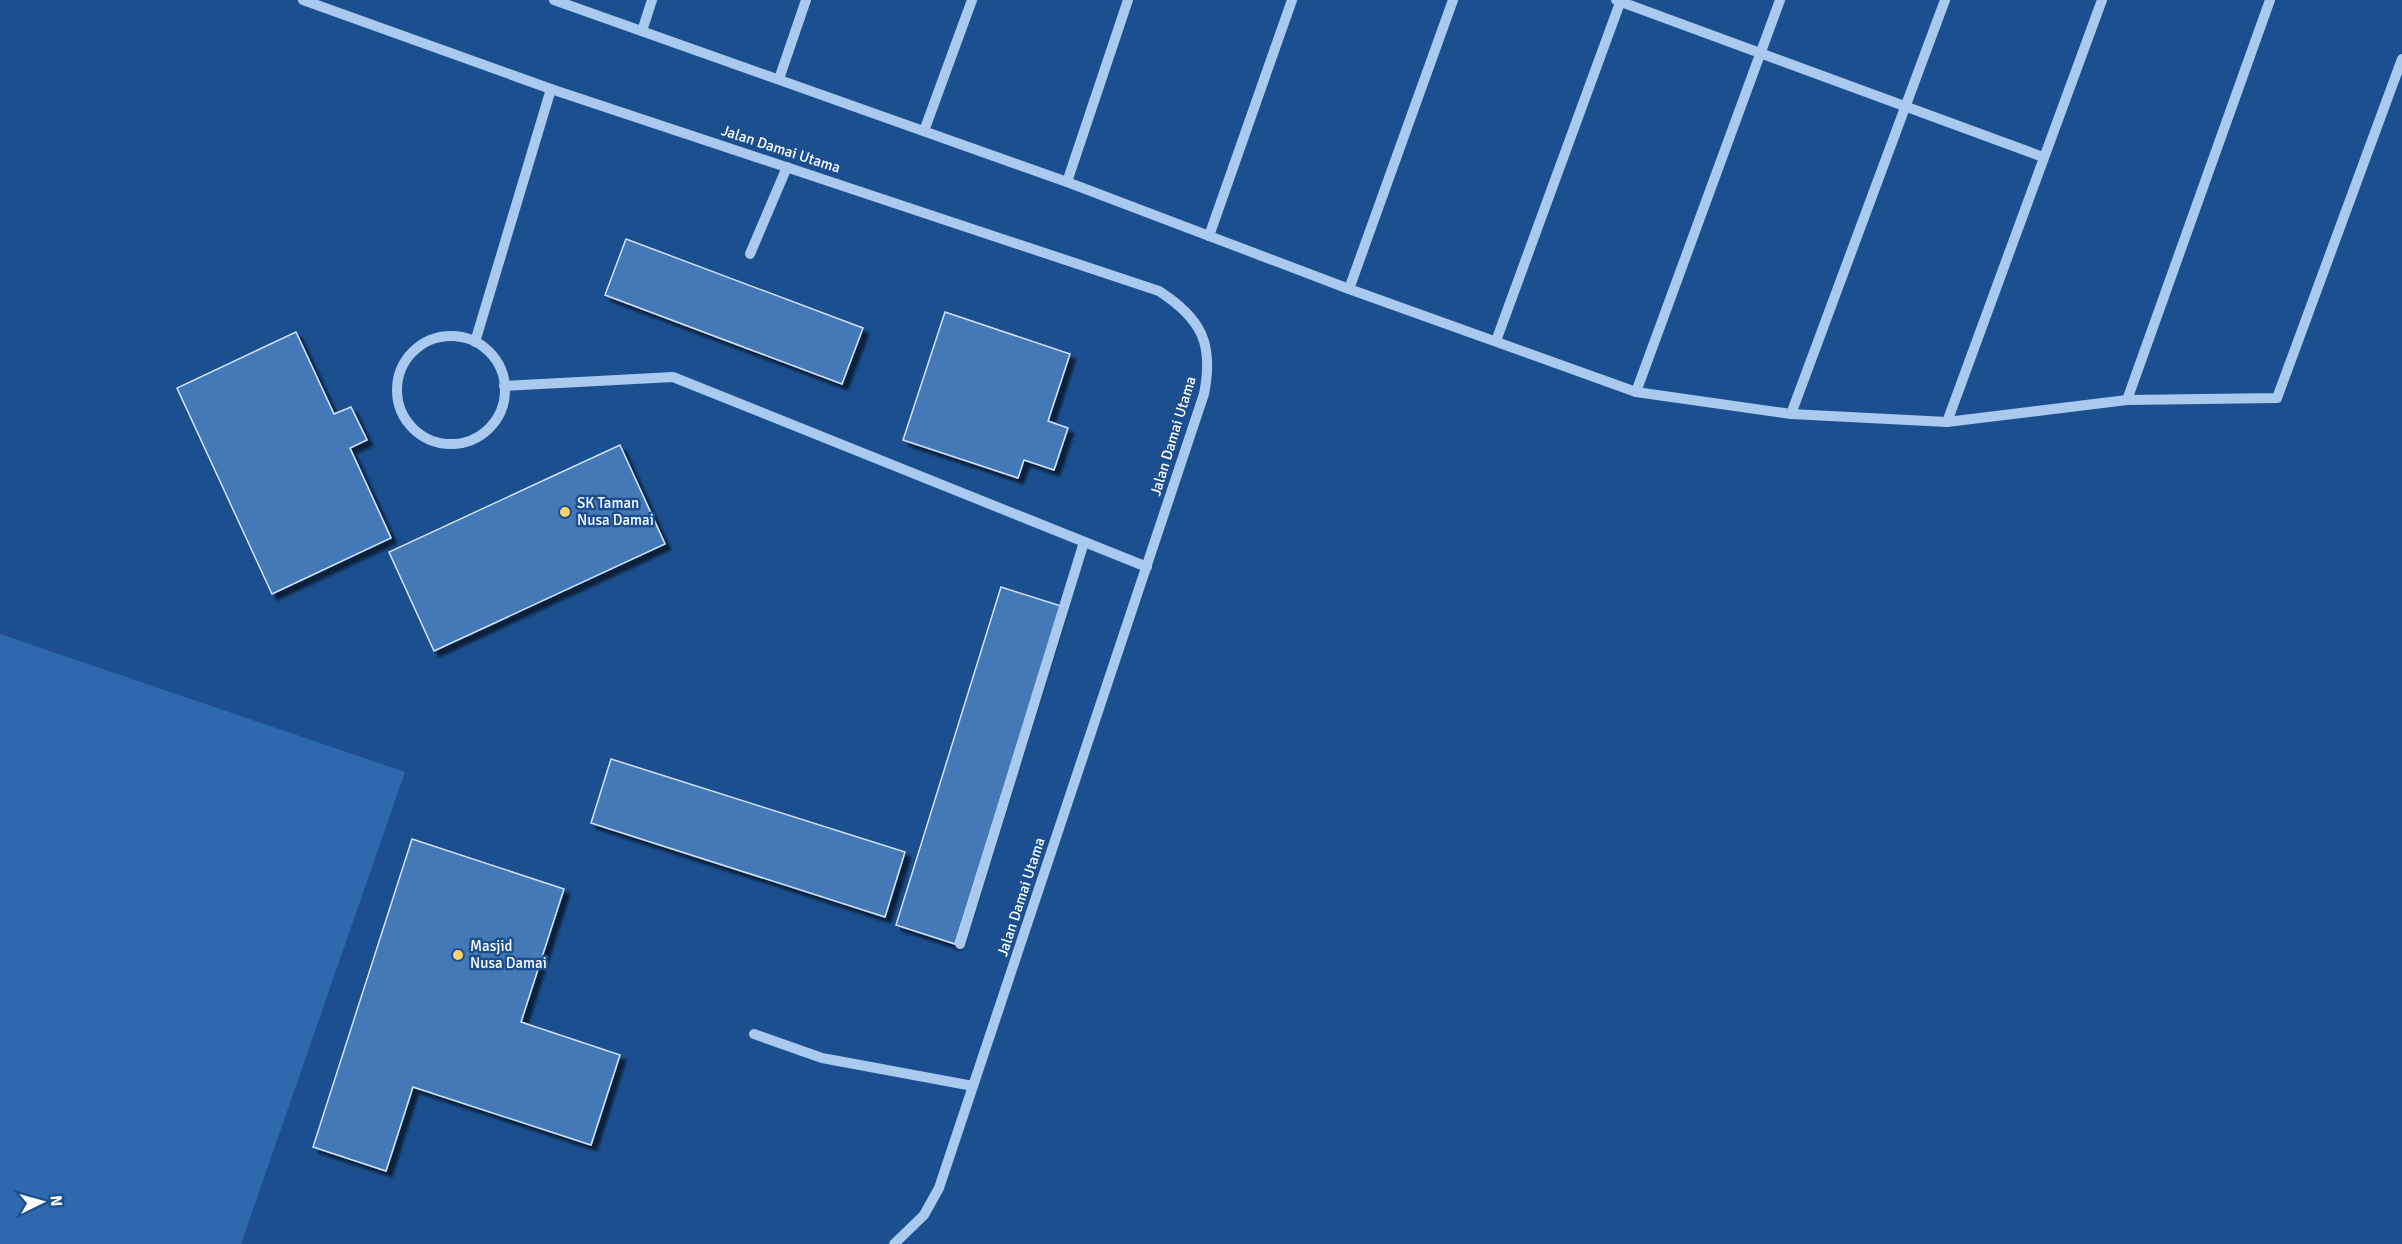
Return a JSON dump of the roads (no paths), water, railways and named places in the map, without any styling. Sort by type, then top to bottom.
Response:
[{"type":"street","name":"Jalan Damai Utama","points":[[303,0],[551,89],[1159,291],[1180,305],[1196,323],[1206,346],[1209,370],[1204,394],[935,1198],[924,1215],[894,1244]]},
{"type":"street","points":[[554,0],[1067,182],[1349,289],[1636,392],[1791,414],[1947,422],[2127,400],[2277,398],[2402,59]]},
{"type":"street","points":[[642,31],[652,0]]},
{"type":"street","points":[[778,79],[806,0]]},
{"type":"street","points":[[924,131],[972,0]]},
{"type":"street","points":[[1067,182],[1128,0]]},
{"type":"street","points":[[1209,236],[1292,0]]},
{"type":"street","points":[[1349,289],[1453,0]]},
{"type":"street","points":[[1636,392],[1780,0]]},
{"type":"street","points":[[1791,414],[1945,0]]},
{"type":"street","points":[[1947,422],[2043,157],[2103,0]]},
{"type":"street","points":[[2127,400],[2270,0]]},
{"type":"street","points":[[1496,341],[1619,1],[2043,157]]},
{"type":"street","points":[[475,342],[551,89]]},
{"type":"street","points":[[750,254],[787,167]]},
{"type":"street","points":[[436,338],[462,338],[475,342],[495,360],[501,372],[504,386],[500,412],[493,424],[472,440],[459,444],[432,441],[420,435],[410,426],[398,402],[397,388],[404,363],[423,344],[436,338]]},
{"type":"street","points":[[504,386],[673,377],[1147,567]]},
{"type":"street","points":[[960,944],[1084,542]]},
{"type":"street","points":[[754,1034],[822,1058],[973,1086]]},
{"type":"place","name":"SK Taman Nusa Damai","points":[[565,512]]},
{"type":"place","name":"Masjid Nusa Damai","points":[[458,955]]}]
